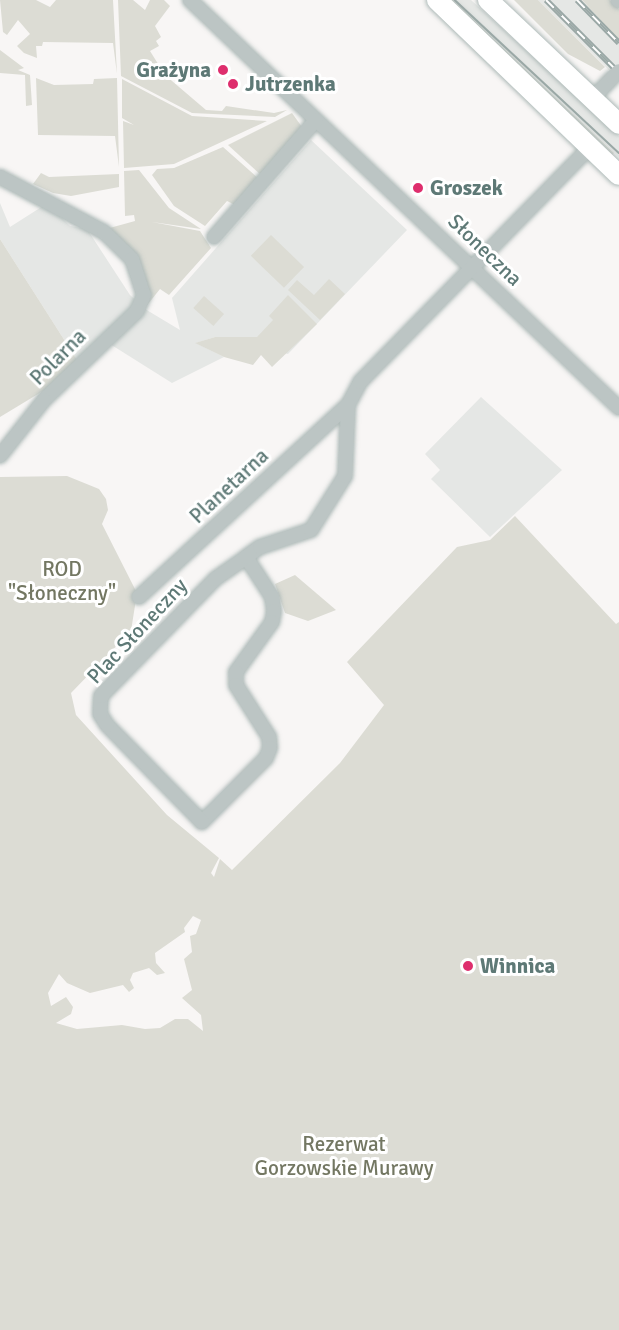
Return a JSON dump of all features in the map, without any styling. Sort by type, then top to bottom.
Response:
[{"type":"main road","points":[[437,0],[619,175]]},
{"type":"main road","points":[[488,0],[619,124]]},
{"type":"street","name":"Słoneczna","points":[[190,0],[619,408]]},
{"type":"street","points":[[592,99],[616,74]]},
{"type":"street","points":[[214,237],[316,120]]},
{"type":"street","name":"Plac Słoneczny","points":[[246,557],[273,597],[274,611],[272,622],[236,672],[236,685],[269,737],[270,748],[266,758],[202,822],[116,736],[100,714],[98,704],[101,696],[215,579],[260,547],[311,530],[332,501],[345,477],[348,405],[360,382],[589,148]]},
{"type":"street","name":"Polarna","points":[[0,177],[92,224],[128,252],[144,290],[137,311],[44,400],[0,456]]},
{"type":"street","name":"Planetarna","points":[[139,597],[348,405]]},
{"type":"shaded area","points":[[453,0],[471,0],[619,136],[619,157]]},
{"type":"shaded area","points":[[538,0],[582,0],[619,40],[619,80]]},
{"type":"shaded area","points":[[311,140],[407,230],[288,354],[215,337],[196,343],[224,357],[172,383],[102,339],[79,363],[0,239],[0,203],[10,227],[43,206],[57,213],[70,226],[87,229],[130,295],[145,309],[180,330],[172,298]]},
{"type":"shaded area","points":[[481,397],[562,470],[490,537],[431,479],[440,470],[425,454]]},
{"type":"green space","points":[[0,0],[36,0],[50,7],[56,0],[113,0],[117,74],[113,43],[43,42],[42,46],[36,46],[37,58],[24,53],[17,46],[30,34],[18,20],[7,35],[3,32]]},
{"type":"green space","points":[[118,0],[133,0],[145,10],[150,0],[164,0],[170,6],[155,26],[161,37],[156,41],[159,46],[150,51],[165,75],[206,110],[222,111],[226,106],[274,113],[287,110],[275,117],[192,113],[121,76]]},
{"type":"green space","points":[[448,0],[453,0],[614,153],[610,157]]},
{"type":"green space","points":[[514,0],[538,0],[605,67],[600,71],[568,54]]},
{"type":"green space","points":[[582,0],[610,0],[619,9],[619,40]]},
{"type":"green space","points":[[0,50],[24,68],[18,70],[30,75],[32,105],[26,106],[25,75],[0,73]]},
{"type":"green space","points":[[36,78],[54,85],[93,84],[94,79],[117,78],[119,167],[115,136],[38,135]]},
{"type":"green space","points":[[122,79],[192,116],[267,121],[174,164],[124,168],[123,121],[134,125],[122,118]]},
{"type":"green space","points":[[292,113],[302,127],[261,175],[228,145]]},
{"type":"green space","points":[[223,147],[258,178],[235,205],[227,201],[205,226],[174,206],[152,175],[157,169],[174,168]]},
{"type":"green space","points":[[139,170],[169,208],[201,229],[152,222],[200,231],[211,248],[169,295],[160,289],[140,314],[148,296],[106,229],[135,221],[134,215],[125,216],[124,171]]},
{"type":"green space","points":[[41,173],[49,177],[119,174],[119,187],[71,196],[53,193],[33,184]]},
{"type":"green space","points":[[271,235],[304,267],[284,288],[251,256]]},
{"type":"green space","points":[[0,239],[79,363],[48,388],[0,417]]},
{"type":"green space","points":[[329,279],[345,294],[320,320],[288,290],[297,280],[314,295]]},
{"type":"green space","points":[[288,295],[317,324],[272,367],[261,355],[253,365],[224,357],[195,343],[215,337],[257,337],[273,320],[269,316]]},
{"type":"green space","points":[[204,296],[224,314],[213,326],[193,308]]},
{"type":"green space","points":[[67,476],[99,489],[106,499],[108,510],[102,524],[137,593],[131,631],[71,693],[76,715],[167,815],[219,858],[211,873],[214,877],[220,859],[232,870],[340,763],[384,705],[347,662],[457,547],[490,540],[515,516],[616,624],[619,622],[619,1330],[0,1330],[0,477]],"holes":[[[193,916],[201,920],[196,934],[190,936],[192,952],[184,959],[192,990],[182,998],[201,1015],[203,1031],[188,1019],[175,1019],[160,1028],[145,1029],[122,1025],[77,1029],[56,1023],[71,1014],[73,1007],[66,997],[51,1006],[48,993],[59,974],[67,983],[90,993],[123,985],[129,992],[134,988],[130,980],[133,973],[149,968],[157,975],[165,973],[156,963],[155,953],[185,932],[184,928]]]},
{"type":"green space","points":[[295,575],[336,610],[308,621],[285,613],[275,584]]},
{"type":"tram line","points":[[455,0],[619,153]]},
{"type":"railway","points":[[546,0],[619,73]]},
{"type":"railway","points":[[577,0],[619,43]]},
{"type":"place","name":"Grażyna","points":[[223,70]]},
{"type":"place","name":"Jutrzenka","points":[[233,84]]},
{"type":"place","name":"Groszek","points":[[418,188]]},
{"type":"place","name":"Winnica","points":[[468,966]]},
{"type":"park label","name":"ROD \"Słoneczny\"","points":[[62,581]]},
{"type":"park label","name":"Rezerwat Gorzowskie Murawy","points":[[344,1156]]}]
